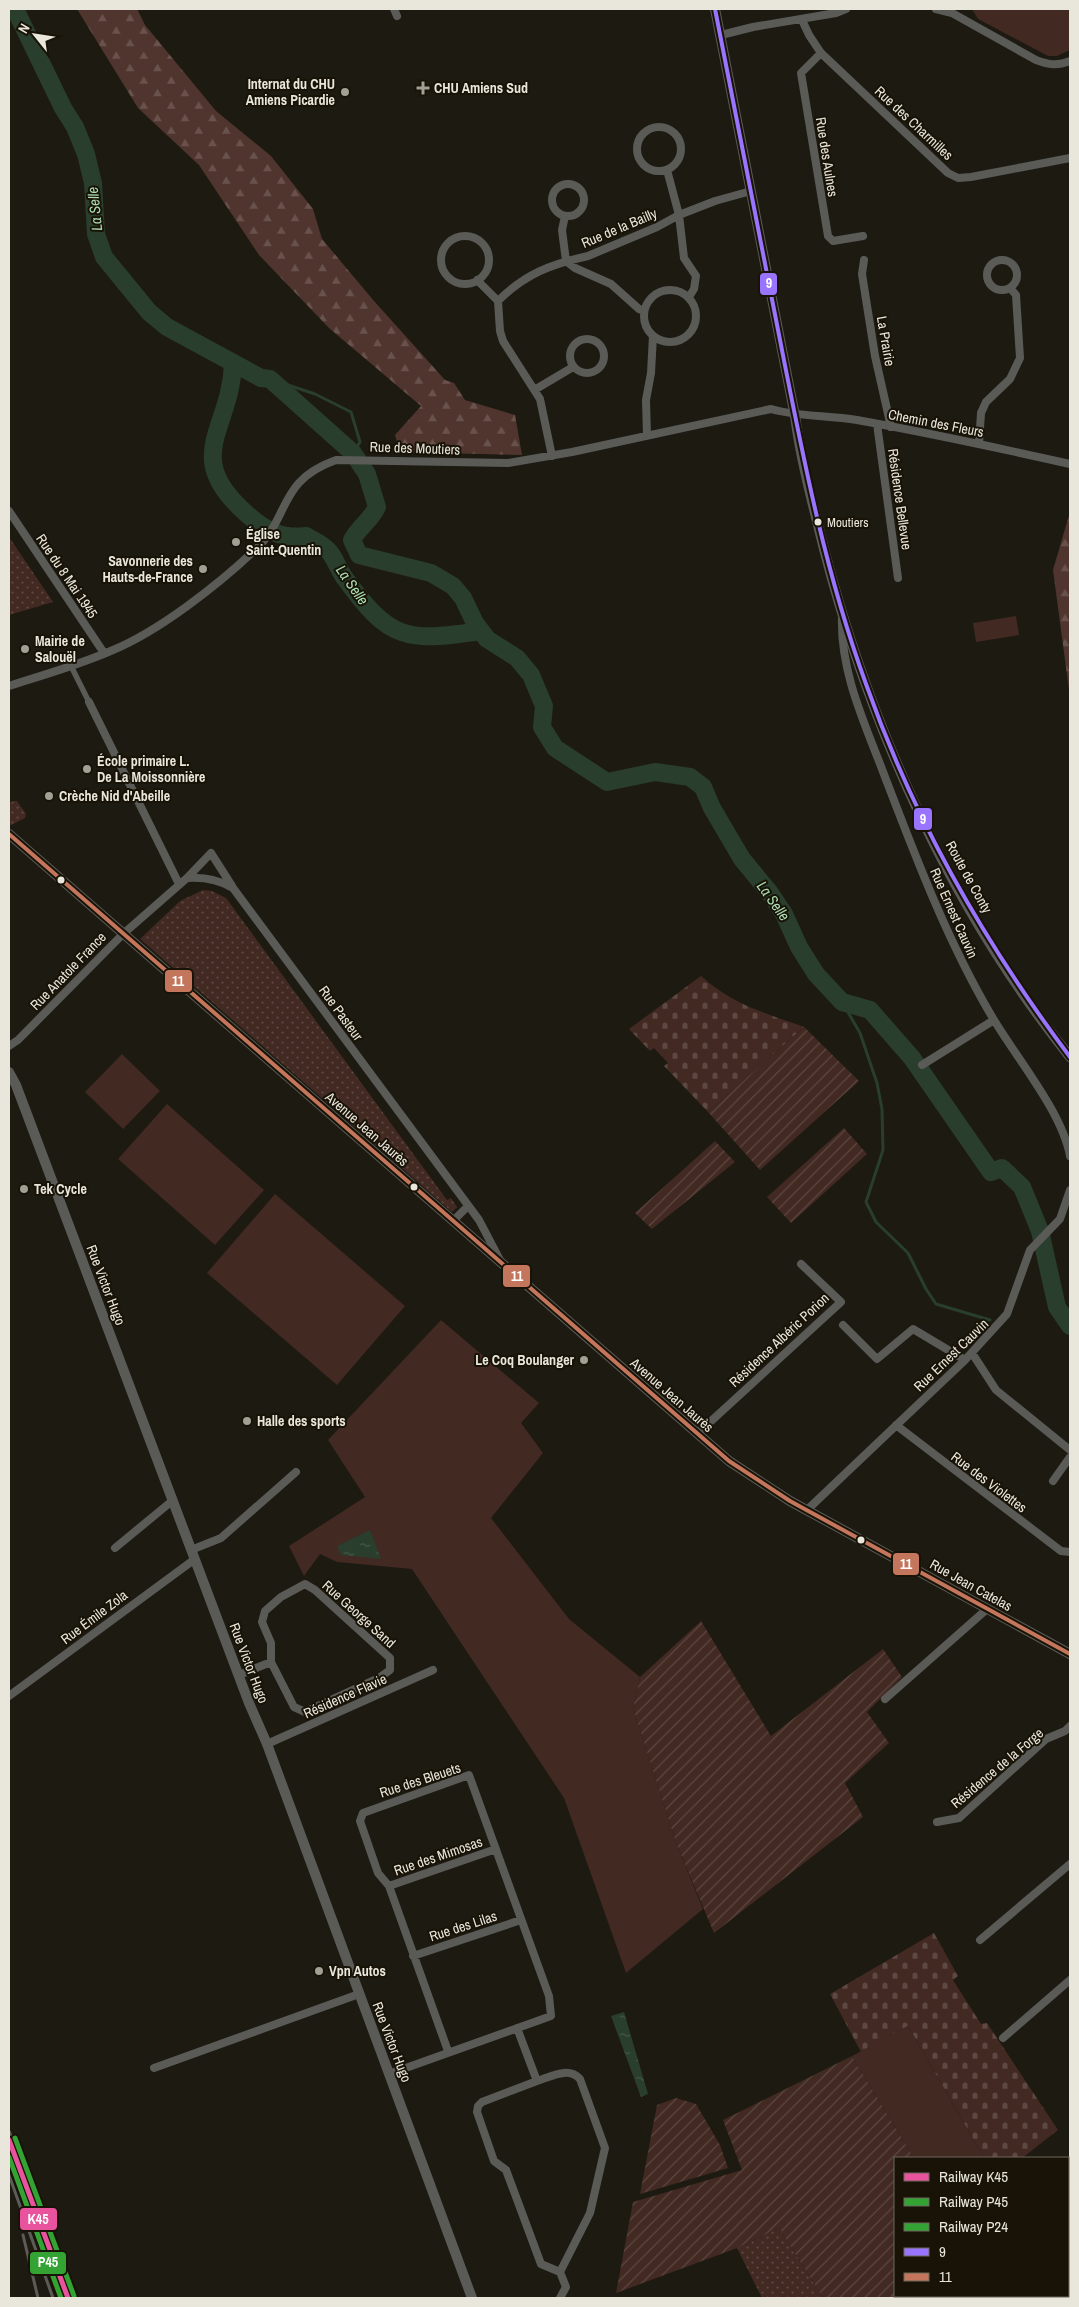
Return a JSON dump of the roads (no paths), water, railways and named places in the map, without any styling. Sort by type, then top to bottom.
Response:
[{"type":"street","name":"Route de Conty","points":[[716,9],[798,438],[810,494],[842,615],[846,641],[938,852],[985,933],[1020,987],[1070,1057]]},
{"type":"street","points":[[721,35],[752,27],[802,20],[846,9]]},
{"type":"street","points":[[936,9],[954,11],[1036,60],[1049,65],[1059,65],[1070,61]]},
{"type":"street","name":"Rue des Charmilles","points":[[802,20],[808,35],[821,53],[948,173],[958,178],[970,178],[1070,158]]},
{"type":"street","name":"Rue des Aulnes","points":[[821,53],[801,72],[828,236],[833,241],[863,236]]},
{"type":"street","points":[[663,127],[670,130],[680,140],[681,155],[678,162],[667,170],[660,172],[646,167],[638,155],[639,140],[649,130],[663,127]]},
{"type":"street","points":[[667,170],[679,215],[684,258],[696,276],[694,289],[689,297]]},
{"type":"street","name":"Rue de la Bailly","points":[[569,184],[582,192],[584,202],[575,215],[564,216],[555,211],[552,201],[559,187],[569,184]]},
{"type":"street","name":"Rue de la Bailly","points":[[498,301],[529,275],[566,261],[588,256],[715,201],[751,191]]},
{"type":"street","name":"Rue de la Bailly","points":[[564,216],[562,230],[566,261]]},
{"type":"street","points":[[468,236],[475,238],[486,248],[489,262],[483,276],[477,280],[461,283],[454,281],[443,268],[443,252],[453,240],[468,236]]},
{"type":"street","name":"La Prairie","points":[[864,260],[862,274],[874,347],[891,427]]},
{"type":"street","points":[[566,261],[574,268],[611,284],[639,309],[644,311]]},
{"type":"street","points":[[477,280],[498,301],[500,331],[503,341],[540,399],[552,456]]},
{"type":"street","points":[[979,444],[981,413],[986,402],[1010,379],[1020,358],[1016,296],[1010,288]]},
{"type":"street","points":[[666,290],[682,292],[689,297],[697,313],[696,322],[687,337],[670,342],[653,336],[645,325],[644,311],[652,297],[666,290]]},
{"type":"street","points":[[647,436],[646,400],[651,373],[653,336]]},
{"type":"street","points":[[590,339],[600,344],[603,349],[604,361],[598,370],[587,374],[576,371],[572,366],[569,356],[578,341],[590,339]]},
{"type":"street","points":[[536,390],[572,366]]},
{"type":"street","name":"Rue des Moutiers","points":[[9,686],[104,653],[171,617],[226,575],[257,548],[274,524],[300,479],[325,464],[347,458],[480,464],[508,462],[552,456],[771,409],[795,416]]},
{"type":"street","name":"Chemin des Fleurs","points":[[795,416],[816,414],[877,424],[1070,464]]},
{"type":"street","name":"Résidence Bellevue","points":[[877,424],[898,578]]},
{"type":"street","name":"Rue du 8 Mai 1945","points":[[9,511],[104,653]]},
{"type":"street","name":"Rue Ernest Cauvin","points":[[846,641],[849,676],[870,737],[942,922],[994,1020],[1050,1108],[1068,1143],[1070,1156]]},
{"type":"street","points":[[71,666],[179,884]]},
{"type":"street","name":"Avenue Jean Jaurès","points":[[9,834],[696,1434],[729,1461],[807,1510]]},
{"type":"street","name":"Rue Pasteur","points":[[187,878],[210,853],[233,888],[467,1207],[479,1220],[502,1264]]},
{"type":"street","points":[[123,934],[187,878],[212,879],[233,888]]},
{"type":"street","name":"Rue Anatole France","points":[[9,1046],[18,1040],[123,934]]},
{"type":"street","points":[[922,1065],[994,1020]]},
{"type":"street","name":"Rue Victor Hugo","points":[[9,1072],[15,1081],[172,1501],[267,1744],[472,2298]]},
{"type":"street","name":"Rue Ernest Cauvin","points":[[807,1510],[965,1360],[1007,1314],[1030,1250],[1060,1219],[1070,1190]]},
{"type":"street","points":[[453,1221],[467,1207]]},
{"type":"street","name":"Résidence Albéric Porion","points":[[696,1434],[841,1302],[802,1264]]},
{"type":"street","points":[[844,1325],[878,1358],[913,1329],[965,1360]]},
{"type":"street","points":[[972,1353],[996,1390],[1070,1450]]},
{"type":"street","name":"Rue des Violettes","points":[[896,1425],[1061,1551],[1070,1552]]},
{"type":"street","points":[[1053,1481],[1070,1457]]},
{"type":"street","name":"Rue Émile Zola","points":[[9,1696],[193,1554],[221,1538],[296,1472]]},
{"type":"street","points":[[114,1548],[172,1501]]},
{"type":"street","name":"Rue Jean Catelas","points":[[807,1510],[1070,1654]]},
{"type":"street","name":"Rue George Sand","points":[[305,1584],[315,1590],[390,1658],[390,1670],[379,1678],[304,1712],[294,1707],[271,1662],[271,1643],[262,1622],[265,1611],[281,1598],[305,1584]]},
{"type":"street","points":[[885,1699],[987,1609]]},
{"type":"street","points":[[239,1676],[271,1662]]},
{"type":"street","name":"Résidence Flavie","points":[[267,1744],[433,1670]]},
{"type":"street","name":"Résidence de la Forge","points":[[937,1822],[959,1818],[1046,1740],[1065,1732],[1070,1726]]},
{"type":"street","name":"Rue des Bleuets","points":[[389,2074],[448,2051],[551,2016],[549,1996],[469,1775],[363,1813],[360,1821],[378,1873],[389,1886],[448,2051]]},
{"type":"street","name":"Rue des Mimosas","points":[[389,1886],[496,1849]]},
{"type":"street","points":[[980,1940],[1070,1864]]},
{"type":"street","name":"Rue des Lilas","points":[[413,1956],[522,1920]]},
{"type":"street","points":[[1003,2038],[1070,1980]]},
{"type":"street","points":[[154,2068],[359,1994]]},
{"type":"street","points":[[517,2028],[537,2081]]},
{"type":"street","points":[[560,2272],[590,2212],[605,2148],[580,2079],[575,2073],[568,2072],[537,2081],[482,2102],[478,2106],[477,2112],[494,2161],[506,2170],[541,2264],[560,2272],[566,2287],[560,2298]]},
{"type":"water","points":[[370,1530],[381,1559],[341,1555],[337,1546]]},
{"type":"water","points":[[624,2012],[648,2094],[641,2097],[611,2016]]},
{"type":"waterway","name":"La Selle","points":[[15,9],[63,108],[75,127],[86,154],[93,183],[96,234],[104,257],[149,312],[167,327],[261,378],[270,379],[353,453],[367,474],[377,507],[352,540],[359,555],[431,573],[453,586],[463,598],[475,623],[487,639],[517,658],[531,675],[544,706],[542,727],[555,748],[607,782],[655,772],[690,777],[703,787],[712,808],[742,859],[770,893],[784,914],[799,947],[816,974],[842,1002],[870,1010],[912,1058],[991,1172],[1002,1168],[1022,1187],[1040,1231],[1057,1307],[1070,1326]]},
{"type":"waterway","name":"La Selle","points":[[233,363],[230,387],[214,442],[213,459],[217,476],[228,494],[248,515],[275,533],[297,537],[306,536],[329,551],[344,577],[360,598],[374,614],[388,625],[402,632],[417,636],[481,631]]},
{"type":"waterway","points":[[270,379],[315,394],[351,412],[360,442],[353,453]]},
{"type":"waterway","points":[[842,1002],[860,1033],[877,1083],[882,1109],[883,1150],[866,1202],[876,1222],[908,1253],[926,1289],[936,1304],[990,1320]]},
{"type":"railway","points":[[9,2131],[43,2208],[77,2298]]},
{"type":"railway","points":[[9,2175],[53,2298]]},
{"type":"railway","points":[[23,2235],[38,2298]]},
{"type":"rail line","name":"P24","points":[[15,2138],[74,2296]]},
{"type":"rail line","name":"K45","points":[[9,2140],[68,2298]]},
{"type":"rail line","name":"P45","points":[[9,2157],[61,2298]]},
{"type":"place","name":"CHU Amiens Sud","points":[[423,88]]},
{"type":"place","name":"Internat du CHU Amiens Picardie","points":[[345,92]]},
{"type":"place","name":"Moutiers","points":[[818,522]]},
{"type":"place","name":"Église Saint-Quentin","points":[[236,542]]},
{"type":"place","name":"Savonnerie des Hauts-de-France","points":[[203,569]]},
{"type":"place","name":"Mairie de Salouël","points":[[25,649]]},
{"type":"place","name":"École primaire L. De La Moissonnière","points":[[87,769]]},
{"type":"place","name":"Crèche Nid d'Abeille","points":[[49,796]]},
{"type":"place","name":"Tek Cycle","points":[[24,1189]]},
{"type":"place","name":"Le Coq Boulanger","points":[[584,1360]]},
{"type":"place","name":"Halle des sports","points":[[247,1421]]},
{"type":"place","name":"Vpn Autos","points":[[319,1971]]}]
